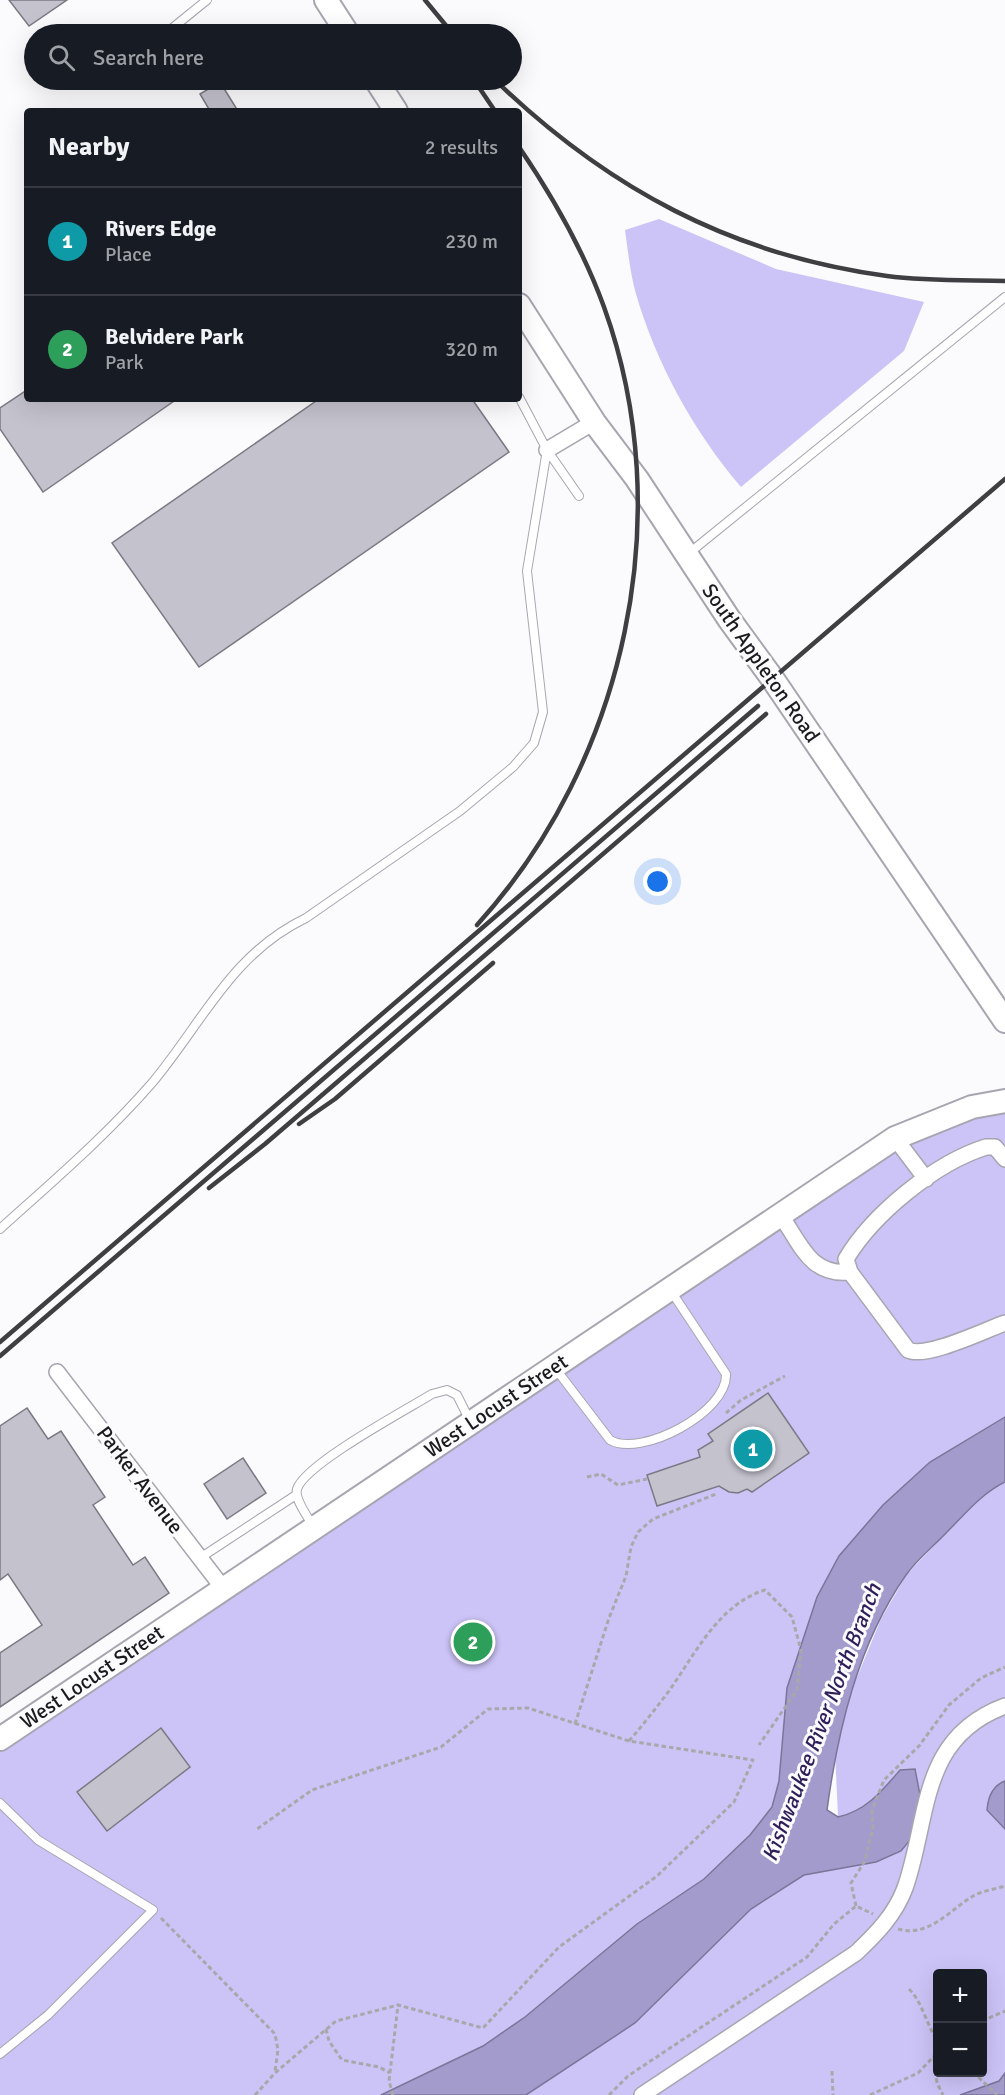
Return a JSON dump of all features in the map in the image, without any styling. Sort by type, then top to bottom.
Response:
[{"type":"street","points":[[326,0],[342,24]]},
{"type":"street","points":[[382,90],[394,108]]},
{"type":"street","name":"South Appleton Road","points":[[522,310],[594,422],[637,479],[686,555],[1005,1020]]},
{"type":"street","points":[[547,450],[594,422]]},
{"type":"street","name":"West Locust Street","points":[[0,1739],[895,1138],[972,1107],[1005,1101]]},
{"type":"street","points":[[895,1138],[926,1179]]},
{"type":"street","points":[[1005,1159],[995,1147],[986,1147],[926,1179],[904,1194],[855,1245],[846,1259],[850,1272],[908,1350],[914,1353],[936,1348],[1005,1323]]},
{"type":"street","points":[[781,1216],[815,1265],[835,1273],[850,1272]]},
{"type":"street","name":"Parker Avenue","points":[[57,1372],[223,1588]]},
{"type":"street","points":[[642,2095],[856,1953],[885,1925],[904,1888],[919,1825],[941,1758],[958,1735],[971,1723],[1005,1706]]},
{"type":"lane","points":[[177,24],[207,0]]},
{"type":"lane","points":[[686,555],[1005,297]]},
{"type":"lane","points":[[522,402],[547,450],[579,496]]},
{"type":"lane","points":[[0,1229],[101,1137],[152,1083],[247,958],[279,931],[306,918],[460,811],[513,767],[534,743],[543,712],[527,571],[547,450]]},
{"type":"lane","points":[[554,1367],[610,1440],[618,1444],[631,1444],[671,1433],[707,1410],[718,1400],[726,1374],[670,1290]]},
{"type":"lane","points":[[314,1527],[296,1495],[297,1487],[315,1467],[432,1394],[447,1390],[456,1395],[470,1423]]},
{"type":"lane","points":[[200,1559],[296,1495]]},
{"type":"lane","points":[[0,1803],[38,1840],[153,1910],[48,2015],[0,2054]]},
{"type":"path","points":[[726,1413],[741,1400],[785,1376]]},
{"type":"path","points":[[587,1477],[601,1474],[618,1485],[646,1479]]},
{"type":"path","points":[[575,1724],[609,1618],[626,1575],[631,1547],[638,1532],[653,1519],[716,1494]]},
{"type":"path","points":[[629,1741],[655,1710],[709,1634],[730,1609],[747,1595],[765,1590],[792,1617],[801,1650],[797,1690],[759,1745]]},
{"type":"path","points":[[856,1906],[851,1883],[865,1861],[873,1827],[872,1810],[884,1780],[919,1746],[949,1705],[981,1678],[1005,1667]]},
{"type":"path","points":[[255,2095],[275,2073],[336,2021],[398,2005],[483,2028],[559,1947],[657,1876],[734,1802],[753,1760],[629,1741],[528,1708],[488,1709],[441,1747],[312,1790],[257,1828]]},
{"type":"path","points":[[153,1910],[275,2034],[278,2050],[275,2073]]},
{"type":"path","points":[[909,1989],[919,1999],[926,2023],[933,2034]]},
{"type":"path","points":[[393,2095],[389,2081],[398,2005]]},
{"type":"path","points":[[987,2019],[1005,2011]]},
{"type":"path","points":[[326,2030],[329,2040],[342,2060],[379,2067],[390,2073]]},
{"type":"path","points":[[870,2095],[918,2073],[933,2057]]},
{"type":"path","points":[[832,2071],[833,2095]]},
{"type":"path","points":[[936,2077],[936,2083],[943,2095]]},
{"type":"path","points":[[976,2077],[997,2095]]},
{"type":"shaded area","points":[[659,219],[776,269],[924,302],[904,351],[741,487],[692,420],[678,396],[654,346],[636,294],[625,230]]},
{"type":"shaded area","points":[[1005,1101],[1005,1417],[930,1462],[883,1505],[779,1781],[772,1807],[750,1835],[704,1879],[637,1924],[525,2017],[483,2046],[381,2095],[0,2095],[0,1739],[895,1138]]},
{"type":"shaded area","points":[[1005,1482],[1005,1781],[999,1783],[1005,1829],[1005,2073],[999,2081],[960,2095],[526,2095],[635,2023],[751,1909],[804,1875],[876,1862],[900,1770],[880,1793],[865,1805],[838,1817],[835,1750],[848,1699],[881,1619],[907,1574],[986,1491]]},
{"type":"water","name":"Kishwaukee River North Branch","points":[[1005,1417],[1005,1482],[974,1504],[910,1569],[875,1629],[844,1718],[827,1810],[838,1817],[857,1810],[880,1793],[900,1770],[915,1769],[920,1795],[910,1840],[901,1851],[876,1862],[804,1875],[751,1909],[635,2023],[526,2095],[381,2095],[483,2046],[525,2017],[637,1924],[704,1879],[750,1835],[772,1807],[779,1781],[787,1688],[817,1597],[839,1556],[883,1505],[930,1462]]},
{"type":"water","points":[[1005,1781],[1005,1829],[987,1810],[992,1793]]},
{"type":"water","points":[[1005,2073],[1005,2095],[960,2095],[999,2081]]},
{"type":"building","points":[[9,0],[67,0],[32,24],[27,24]]},
{"type":"building","points":[[207,90],[225,90],[236,108],[208,108],[200,94]]},
{"type":"building","points":[[24,392],[24,402],[173,402],[43,492],[0,429],[0,408]]},
{"type":"building","points":[[315,402],[474,402],[509,452],[199,667],[112,543]]},
{"type":"building","points":[[768,1393],[809,1453],[752,1492],[747,1489],[738,1493],[729,1492],[719,1486],[657,1506],[647,1475],[700,1457],[698,1450],[713,1441],[708,1434]]},
{"type":"building","points":[[27,1408],[48,1439],[61,1431],[105,1497],[93,1505],[133,1565],[145,1557],[169,1593],[0,1707],[0,1653],[42,1625],[8,1574],[0,1580],[0,1426]]},
{"type":"building","points":[[243,1458],[266,1493],[227,1519],[204,1484]]},
{"type":"building","points":[[161,1728],[190,1767],[107,1831],[77,1792]]},
{"type":"railway","points":[[425,0],[445,24]]},
{"type":"railway","points":[[481,90],[493,108]]},
{"type":"railway","points":[[506,90],[538,119],[627,184],[674,211],[724,233],[776,252],[830,266],[887,276],[931,280],[1005,281]]},
{"type":"railway","points":[[477,925],[528,860],[570,788],[602,712],[624,632],[636,551],[637,468],[626,387],[604,307],[587,265],[566,224],[522,152]]},
{"type":"railway","points":[[0,1342],[1005,479]]},
{"type":"railway","points":[[0,1356],[758,706]]},
{"type":"railway","points":[[209,1188],[265,1144],[766,714]]},
{"type":"railway","points":[[299,1124],[335,1099],[493,963]]},
{"type":"place","name":"Rivers Edge","points":[[753,1449]]},
{"type":"place","name":"Belvidere Park","points":[[473,1642]]}]
